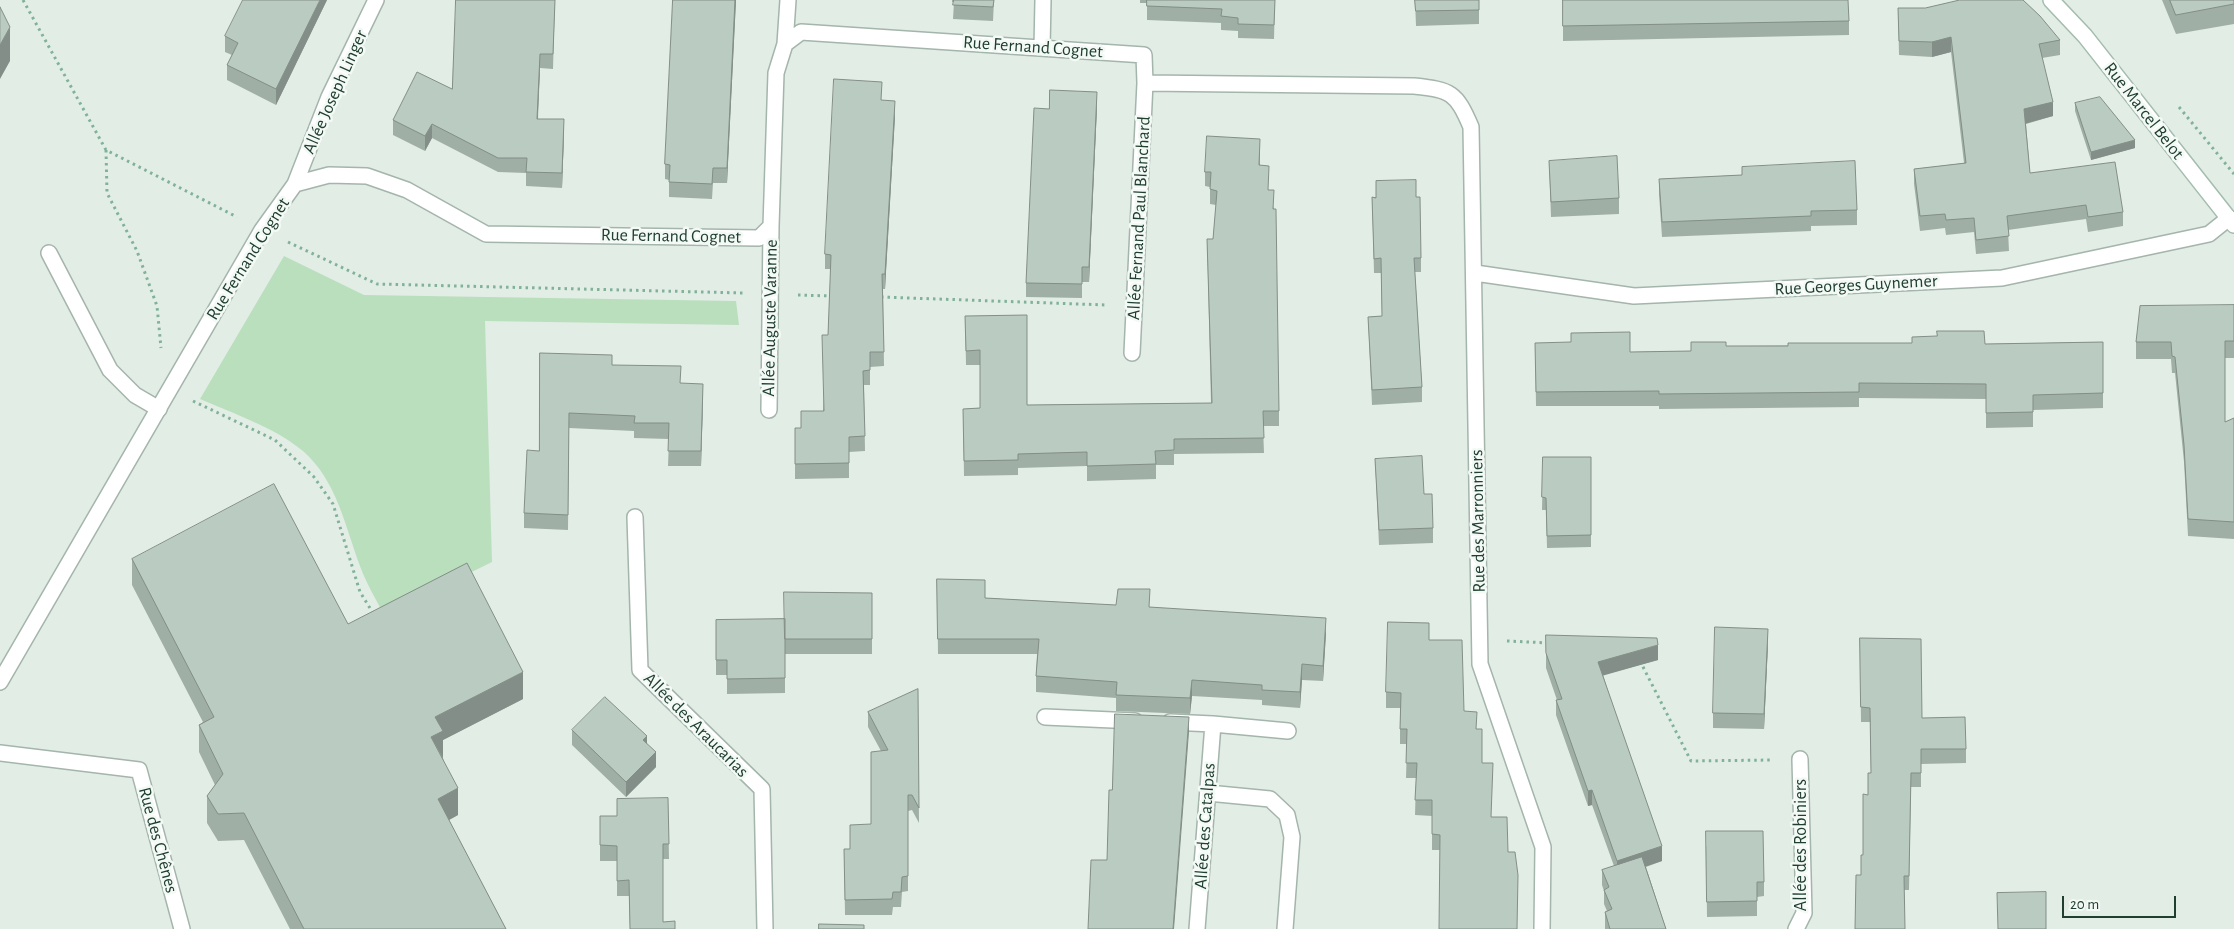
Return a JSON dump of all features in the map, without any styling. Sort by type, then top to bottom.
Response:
[{"type":"street","name":"Allée Joseph Linger","points":[[295,184],[329,96],[376,0]]},
{"type":"street","points":[[771,226],[776,74],[785,44],[788,0]]},
{"type":"street","points":[[1042,48],[1043,0]]},
{"type":"street","name":"Rue Marcel Belot","points":[[2052,0],[2085,36],[2231,222]]},
{"type":"street","name":"Rue Fernand Cognet","points":[[785,44],[801,32],[1144,54],[1145,83]]},
{"type":"street","name":"Rue des Marronniers","points":[[1145,83],[1414,86],[1445,90],[1461,104],[1471,127],[1475,273],[1480,664],[1543,847],[1542,929]]},
{"type":"street","name":"Allée Fernand Paul Blanchard","points":[[1132,353],[1145,83]]},
{"type":"street","name":"Rue Fernand Cognet","points":[[0,682],[262,230],[295,184],[329,175],[367,176],[407,190],[486,234],[759,238],[771,226]]},
{"type":"street","name":"Rue Georges Guynemer","points":[[1475,273],[1634,296],[2002,278],[2209,234],[2231,222]]},
{"type":"street","name":"Allée Auguste Varanne","points":[[769,410],[771,226]]},
{"type":"street","points":[[50,253],[110,370],[135,395],[159,409]]},
{"type":"street","name":"Allée des Araucarias","points":[[635,517],[640,670],[762,789],[765,929]]},
{"type":"street","points":[[1045,717],[1213,724],[1288,731]]},
{"type":"street","name":"Allée des Catalpas","points":[[1197,929],[1213,724]]},
{"type":"street","name":"Rue des Chênes","points":[[0,753],[139,770],[182,929]]},
{"type":"street","name":"Allée des Robiniers","points":[[1796,929],[1804,913],[1800,759]]},
{"type":"street","points":[[1208,793],[1270,799],[1287,815],[1292,837],[1285,929]]},
{"type":"path","points":[[106,150],[107,193],[137,251],[157,306],[161,350]]},
{"type":"path","points":[[170,390],[275,440],[314,477],[333,504],[360,592],[377,620]]},
{"type":"path","points":[[1479,640],[1556,643]]},
{"type":"path","points":[[1636,654],[1691,761],[1800,759]]},
{"type":"green space","points":[[284,256],[364,295],[736,301],[739,325],[485,321],[492,562],[384,615],[362,572],[339,505],[315,463],[292,442],[253,422],[200,399]]},
{"type":"building","points":[[243,0],[320,0],[276,89],[227,65],[238,43],[225,36]]},
{"type":"building","points":[[456,0],[555,0],[553,54],[540,54],[537,119],[564,119],[562,173],[526,172],[527,158],[498,158],[432,124],[425,136],[393,120],[417,72],[452,89]]},
{"type":"building","points":[[673,0],[735,0],[727,168],[713,168],[712,184],[669,182],[670,165],[665,164]]},
{"type":"building","points":[[954,0],[994,0],[993,7],[953,5]]},
{"type":"building","points":[[1147,0],[1275,0],[1274,25],[1238,24],[1238,18],[1221,16],[1222,9],[1147,6]]},
{"type":"building","points":[[1415,0],[1479,0],[1479,10],[1416,11]]},
{"type":"building","points":[[1563,0],[1848,0],[1849,21],[1563,26]]},
{"type":"building","points":[[1960,0],[2023,0],[2040,16],[2060,40],[2039,44],[2053,102],[2024,109],[2030,173],[2115,162],[2123,212],[2088,217],[2086,205],[2007,216],[2009,236],[1976,240],[1974,218],[1946,220],[1945,214],[1920,216],[1914,169],[1966,163],[1951,37],[1932,42],[1899,41],[1898,8],[1925,8]]},
{"type":"building","points":[[2170,0],[2234,0],[2234,4],[2176,15]]},
{"type":"building","points":[[0,7],[10,27],[0,45]]},
{"type":"building","points":[[834,79],[882,82],[881,100],[895,101],[885,274],[882,274],[884,352],[870,352],[870,370],[863,371],[865,436],[849,437],[849,463],[795,464],[795,428],[801,428],[801,411],[824,411],[822,335],[828,335],[831,255],[825,254]]},
{"type":"building","points":[[1050,90],[1097,92],[1089,267],[1082,267],[1082,284],[1026,283],[1034,108],[1049,109]]},
{"type":"building","points":[[2100,97],[2135,140],[2091,152],[2075,103]]},
{"type":"building","points":[[1207,136],[1260,139],[1259,165],[1269,166],[1268,190],[1274,190],[1273,209],[1276,209],[1279,411],[1263,411],[1264,438],[1174,439],[1174,450],[1155,451],[1156,464],[1087,466],[1087,452],[1018,454],[1018,460],[964,461],[963,409],[980,408],[980,350],[966,351],[965,316],[1027,315],[1027,405],[1212,403],[1207,239],[1213,239],[1217,191],[1210,189],[1211,172],[1205,172]]},
{"type":"building","points":[[1617,156],[1619,198],[1551,202],[1549,161]]},
{"type":"building","points":[[1855,161],[1857,210],[1811,211],[1811,216],[1662,222],[1659,179],[1742,175],[1742,167]]},
{"type":"building","points":[[1416,180],[1416,197],[1420,197],[1421,258],[1414,258],[1422,387],[1372,390],[1368,317],[1382,316],[1381,258],[1374,259],[1372,197],[1376,198],[1376,181]]},
{"type":"building","points":[[2234,305],[2234,341],[2225,341],[2225,422],[2234,418],[2234,522],[2188,519],[2184,445],[2175,357],[2172,356],[2171,342],[2136,342],[2140,306]]},
{"type":"building","points":[[1937,331],[1984,331],[1985,344],[2103,342],[2103,393],[2033,395],[2033,412],[1986,413],[1986,384],[1859,383],[1859,392],[1659,394],[1659,391],[1536,392],[1535,343],[1571,342],[1571,333],[1630,332],[1630,352],[1691,351],[1691,342],[1726,342],[1726,346],[1788,346],[1788,343],[1912,343],[1912,337],[1937,336]]},
{"type":"building","points":[[540,353],[612,355],[612,365],[681,366],[680,383],[703,384],[701,451],[668,451],[669,423],[634,423],[635,416],[569,413],[568,515],[524,513],[527,450],[539,451]]},
{"type":"building","points":[[1422,456],[1424,494],[1432,494],[1433,528],[1379,530],[1375,459]]},
{"type":"building","points":[[1543,457],[1591,457],[1591,535],[1547,536],[1546,498],[1542,497]]},
{"type":"building","points":[[274,484],[348,624],[467,563],[523,672],[435,717],[443,731],[431,737],[458,788],[438,799],[506,929],[304,929],[244,813],[218,814],[207,796],[223,774],[199,725],[214,717],[132,559]]},
{"type":"building","points":[[937,579],[985,580],[985,598],[1116,605],[1118,589],[1150,589],[1149,607],[1326,618],[1323,666],[1302,664],[1300,692],[1262,690],[1262,685],[1192,680],[1190,698],[1116,695],[1117,682],[1036,676],[1039,639],[938,639]]},
{"type":"building","points":[[784,592],[872,593],[872,639],[785,639]]},
{"type":"building","points":[[785,619],[785,678],[727,679],[727,660],[716,660],[716,620]]},
{"type":"building","points":[[1388,622],[1429,623],[1429,640],[1462,640],[1464,711],[1477,712],[1476,729],[1482,729],[1482,763],[1493,763],[1491,817],[1507,817],[1508,852],[1515,852],[1518,875],[1517,929],[1439,929],[1440,835],[1432,834],[1432,800],[1415,800],[1417,763],[1406,763],[1407,729],[1400,729],[1401,693],[1386,692]]},
{"type":"building","points":[[1715,627],[1768,629],[1764,714],[1713,713]]},
{"type":"building","points":[[1546,635],[1657,638],[1658,645],[1598,662],[1662,846],[1617,861],[1592,790],[1588,791],[1556,700],[1562,699],[1546,653]]},
{"type":"building","points":[[1860,638],[1921,639],[1922,718],[1965,717],[1966,749],[1921,749],[1921,773],[1911,773],[1909,876],[1904,876],[1905,929],[1855,929],[1856,875],[1861,875],[1861,855],[1863,855],[1863,794],[1868,795],[1868,773],[1871,773],[1870,708],[1861,707]]},
{"type":"building","points":[[918,689],[919,808],[912,795],[908,795],[908,876],[902,877],[901,892],[893,892],[892,899],[845,900],[844,849],[850,849],[850,825],[871,824],[871,752],[888,750],[868,712]]},
{"type":"building","points":[[605,697],[647,736],[643,740],[656,752],[626,782],[572,730]]},
{"type":"building","points":[[1115,714],[1189,717],[1173,929],[1088,929],[1091,860],[1107,860],[1109,790],[1112,790]]},
{"type":"building","points":[[668,798],[669,844],[663,844],[663,922],[675,921],[675,929],[630,929],[629,880],[617,881],[617,846],[600,845],[600,816],[617,816],[617,799]]},
{"type":"building","points":[[1706,831],[1763,831],[1764,882],[1757,882],[1757,901],[1707,902]]},
{"type":"building","points":[[1642,857],[1666,929],[1610,929],[1605,912],[1612,909],[1604,890],[1609,887],[1602,870]]},
{"type":"building","points":[[2046,892],[2046,929],[1998,929],[1997,893]]},
{"type":"building","points":[[819,924],[864,925],[864,929],[819,929]]}]
